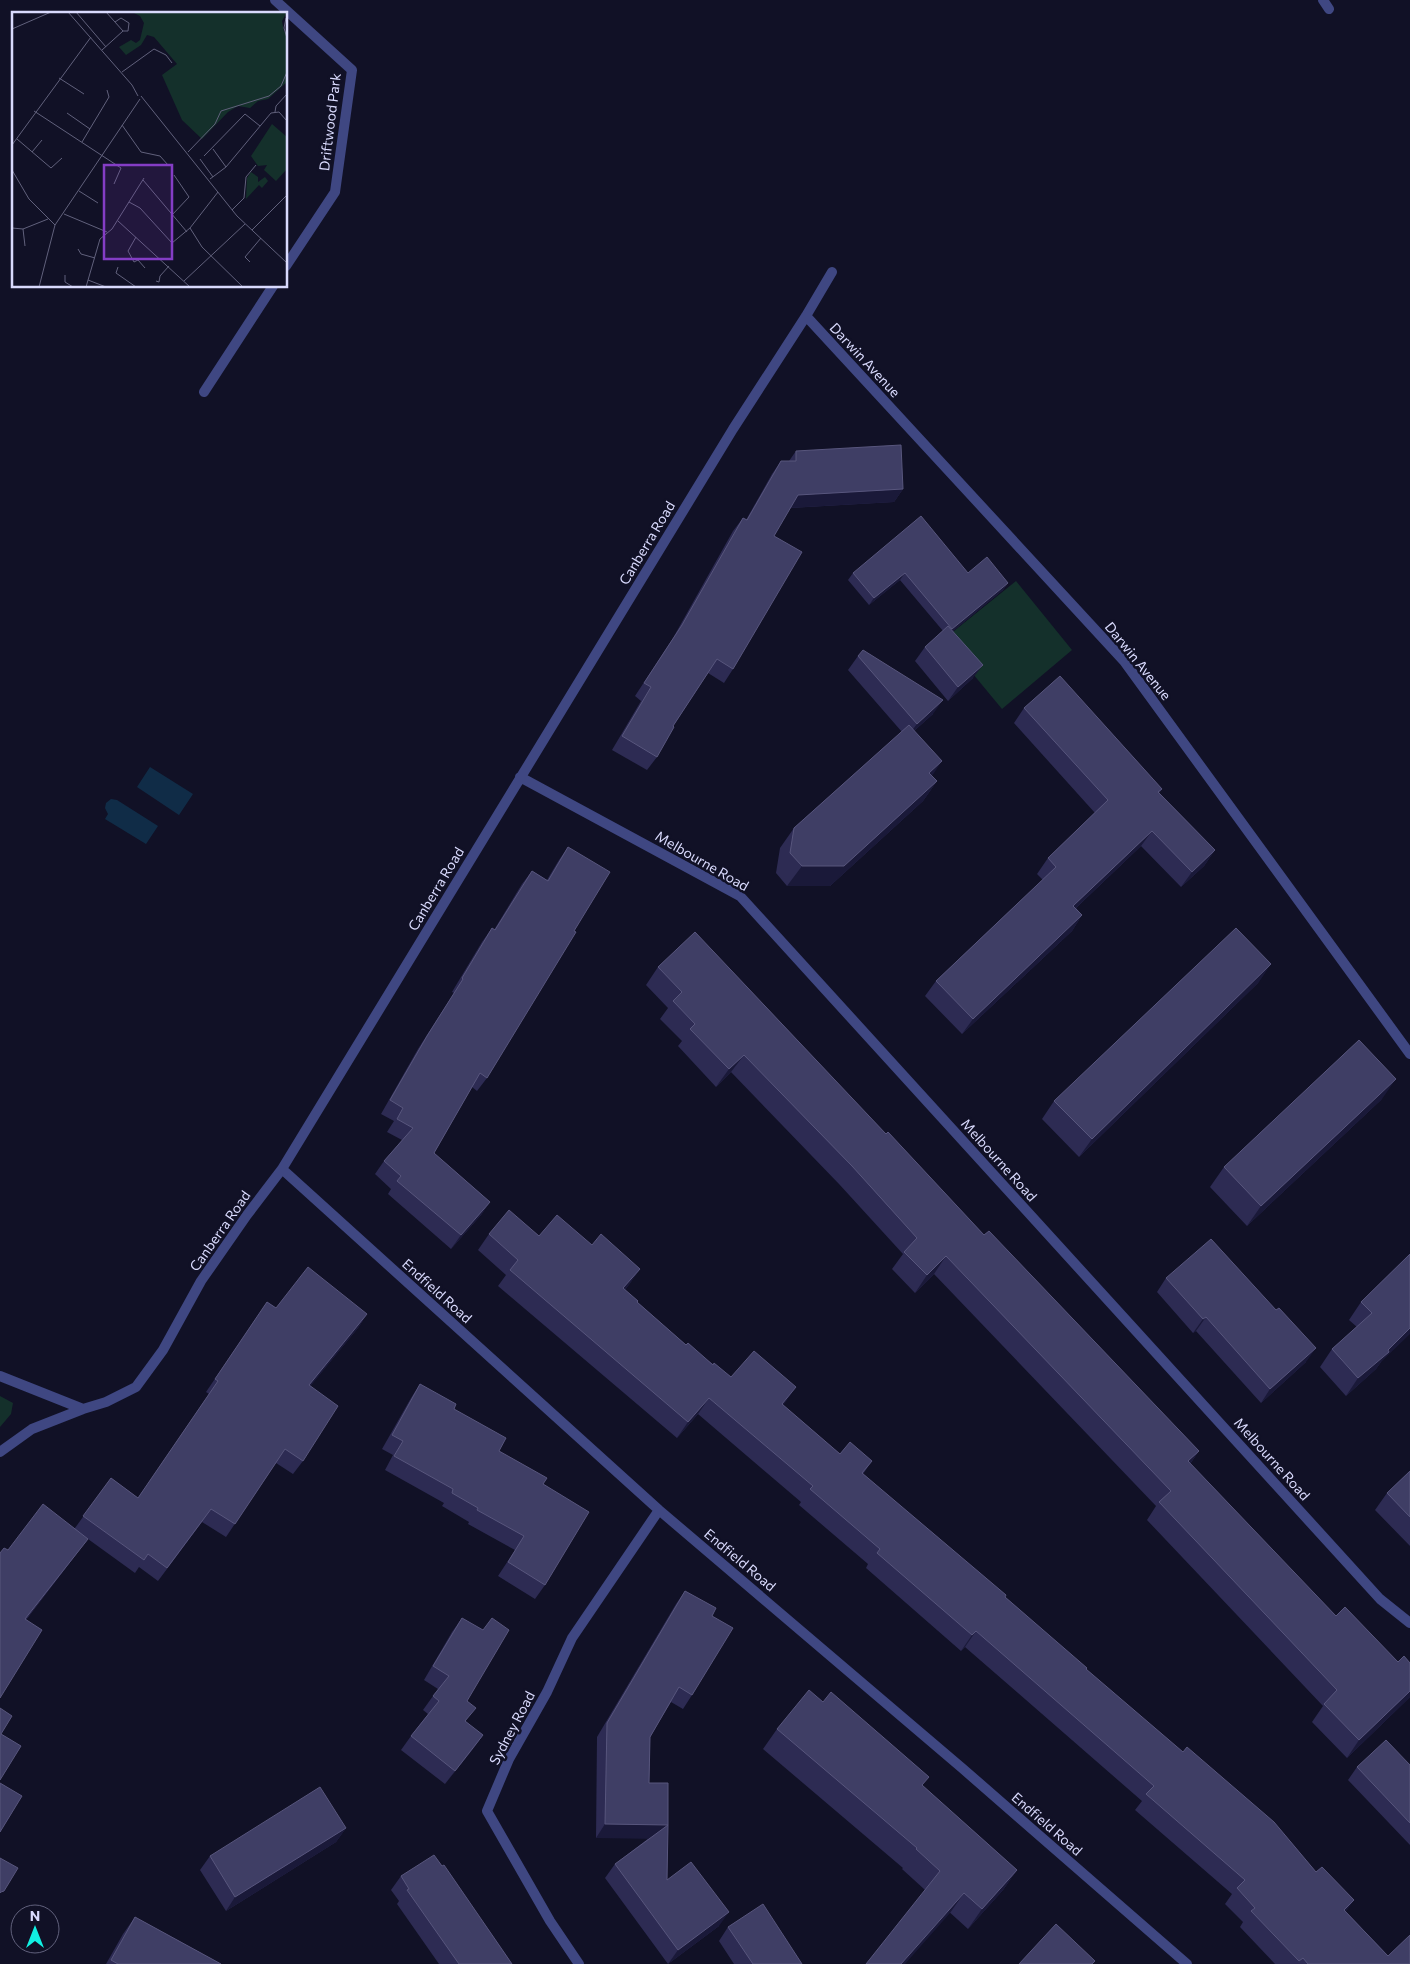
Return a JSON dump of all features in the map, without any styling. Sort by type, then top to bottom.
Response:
[{"type":"street","name":"Driftwood Park","points":[[275,0],[352,70],[334,192],[288,263]]},
{"type":"street","name":"Canberra Road","points":[[0,1452],[32,1430],[83,1409],[106,1402],[136,1386],[163,1350],[201,1281],[282,1169],[733,429],[832,272]]},
{"type":"street","points":[[204,392],[272,288]]},
{"type":"street","name":"Darwin Avenue","points":[[806,316],[1124,661],[1410,1054]]},
{"type":"street","name":"Melbourne Road","points":[[520,777],[740,896],[1380,1599],[1410,1623]]},
{"type":"street","name":"Endfield Road","points":[[282,1169],[659,1510],[962,1768],[1187,1964]]},
{"type":"street","points":[[0,1376],[83,1409]]},
{"type":"street","name":"Sydney Road","points":[[579,1964],[550,1921],[487,1811],[509,1759],[547,1692],[572,1638],[659,1510]]},
{"type":"green space","points":[[1016,581],[1072,650],[1002,709],[944,639]]},
{"type":"green space","points":[[0,1396],[13,1403],[11,1414],[0,1427]]},
{"type":"water","points":[[150,767],[193,794],[179,815],[137,787]]},
{"type":"water","points":[[111,799],[117,800],[158,826],[146,844],[105,819],[108,814],[105,808],[106,803]]},
{"type":"building","points":[[901,445],[903,489],[798,495],[774,536],[802,552],[733,669],[717,659],[673,726],[657,757],[622,736],[651,687],[644,683],[682,625],[743,518],[747,520],[781,461],[796,461],[796,451]]},
{"type":"building","points":[[921,516],[968,573],[987,557],[1008,583],[952,629],[905,573],[874,598],[853,573]]},
{"type":"building","points":[[948,626],[983,665],[958,687],[925,647]]},
{"type":"building","points":[[863,650],[943,700],[917,724],[858,656]]},
{"type":"building","points":[[1060,676],[1162,789],[1158,792],[1215,850],[1192,872],[1152,831],[1073,906],[1082,915],[973,1019],[936,981],[1056,867],[1048,858],[1108,800],[1024,708]]},
{"type":"building","points":[[909,725],[942,761],[929,773],[937,781],[844,866],[802,866],[790,853],[794,828]]},
{"type":"building","points":[[568,847],[610,872],[574,931],[576,932],[487,1078],[480,1073],[434,1153],[490,1202],[461,1235],[397,1181],[401,1176],[384,1161],[413,1128],[397,1119],[403,1108],[390,1100],[492,928],[495,930],[532,871],[548,881]]},
{"type":"building","points":[[1236,928],[1271,964],[1092,1139],[1054,1101]]},
{"type":"building","points":[[695,932],[886,1134],[888,1132],[984,1235],[989,1231],[1199,1451],[1188,1461],[1336,1616],[1345,1607],[1398,1662],[1404,1656],[1410,1663],[1410,1691],[1359,1740],[1324,1704],[1337,1690],[1159,1502],[1171,1491],[946,1256],[927,1275],[904,1252],[917,1238],[852,1166],[744,1055],[729,1069],[690,1029],[695,1024],[673,1001],[682,992],[658,967]]},
{"type":"building","points":[[1359,1040],[1396,1079],[1261,1206],[1224,1167]]},
{"type":"building","points":[[509,1210],[539,1236],[557,1215],[592,1245],[601,1234],[640,1269],[623,1288],[686,1345],[688,1343],[713,1365],[714,1363],[731,1377],[754,1351],[796,1387],[782,1404],[840,1454],[850,1442],[872,1461],[862,1473],[1006,1595],[1005,1597],[1086,1669],[1183,1752],[1187,1747],[1274,1822],[1316,1872],[1322,1867],[1354,1900],[1344,1910],[1388,1956],[1410,1935],[1410,1964],[1308,1964],[1303,1958],[1299,1961],[1251,1911],[1255,1908],[1237,1888],[1245,1880],[1146,1794],[1154,1786],[976,1631],[972,1635],[877,1553],[880,1549],[810,1489],[813,1486],[709,1398],[688,1422],[510,1270],[518,1260],[489,1234]]},
{"type":"building","points":[[1211,1239],[1276,1310],[1279,1308],[1316,1348],[1270,1389],[1206,1317],[1203,1319],[1166,1278]]},
{"type":"building","points":[[1410,1254],[1410,1328],[1388,1350],[1389,1352],[1358,1378],[1332,1349],[1372,1313],[1361,1302]]},
{"type":"building","points":[[308,1267],[367,1314],[309,1385],[338,1406],[303,1461],[285,1449],[235,1524],[211,1509],[167,1568],[148,1554],[144,1560],[83,1516],[111,1478],[138,1498],[218,1381],[215,1379],[267,1302],[276,1308]]},
{"type":"building","points":[[420,1384],[456,1404],[454,1409],[506,1438],[499,1451],[547,1478],[543,1484],[589,1512],[545,1585],[508,1562],[524,1536],[477,1510],[478,1508],[452,1493],[453,1489],[394,1456],[403,1441],[392,1435]]},
{"type":"building","points":[[1410,1471],[1410,1517],[1387,1493]]},
{"type":"building","points":[[43,1504],[88,1539],[25,1619],[42,1630],[0,1698],[0,1553],[4,1548],[8,1550]]},
{"type":"building","points":[[685,1591],[716,1608],[712,1616],[733,1628],[692,1695],[679,1687],[650,1737],[649,1783],[668,1783],[668,1825],[605,1824],[607,1723]]},
{"type":"building","points":[[462,1618],[483,1630],[492,1618],[509,1630],[467,1701],[476,1708],[465,1721],[483,1735],[455,1771],[411,1736],[439,1701],[433,1696],[449,1676],[433,1666]]},
{"type":"building","points":[[809,1690],[823,1702],[831,1692],[929,1777],[922,1785],[1017,1870],[982,1909],[964,1893],[901,1964],[866,1964],[940,1871],[917,1848],[777,1729]]},
{"type":"building","points":[[0,1708],[12,1716],[1,1734],[21,1746],[0,1780]]},
{"type":"building","points":[[1386,1740],[1410,1765],[1410,1823],[1357,1767]]},
{"type":"building","points":[[0,1783],[22,1796],[0,1832]]},
{"type":"building","points":[[320,1787],[346,1828],[235,1897],[210,1856]]},
{"type":"building","points":[[668,1825],[667,1880],[691,1862],[729,1912],[678,1950],[615,1864]]},
{"type":"building","points":[[434,1855],[442,1866],[444,1865],[512,1964],[459,1964],[407,1890],[409,1889],[401,1876]]},
{"type":"building","points":[[0,1858],[18,1868],[4,1891],[0,1893]]},
{"type":"building","points":[[763,1904],[802,1964],[753,1964],[728,1927]]},
{"type":"building","points":[[135,1917],[221,1964],[118,1964],[111,1960]]},
{"type":"building","points":[[1056,1924],[1095,1961],[1092,1964],[1019,1964]]}]
